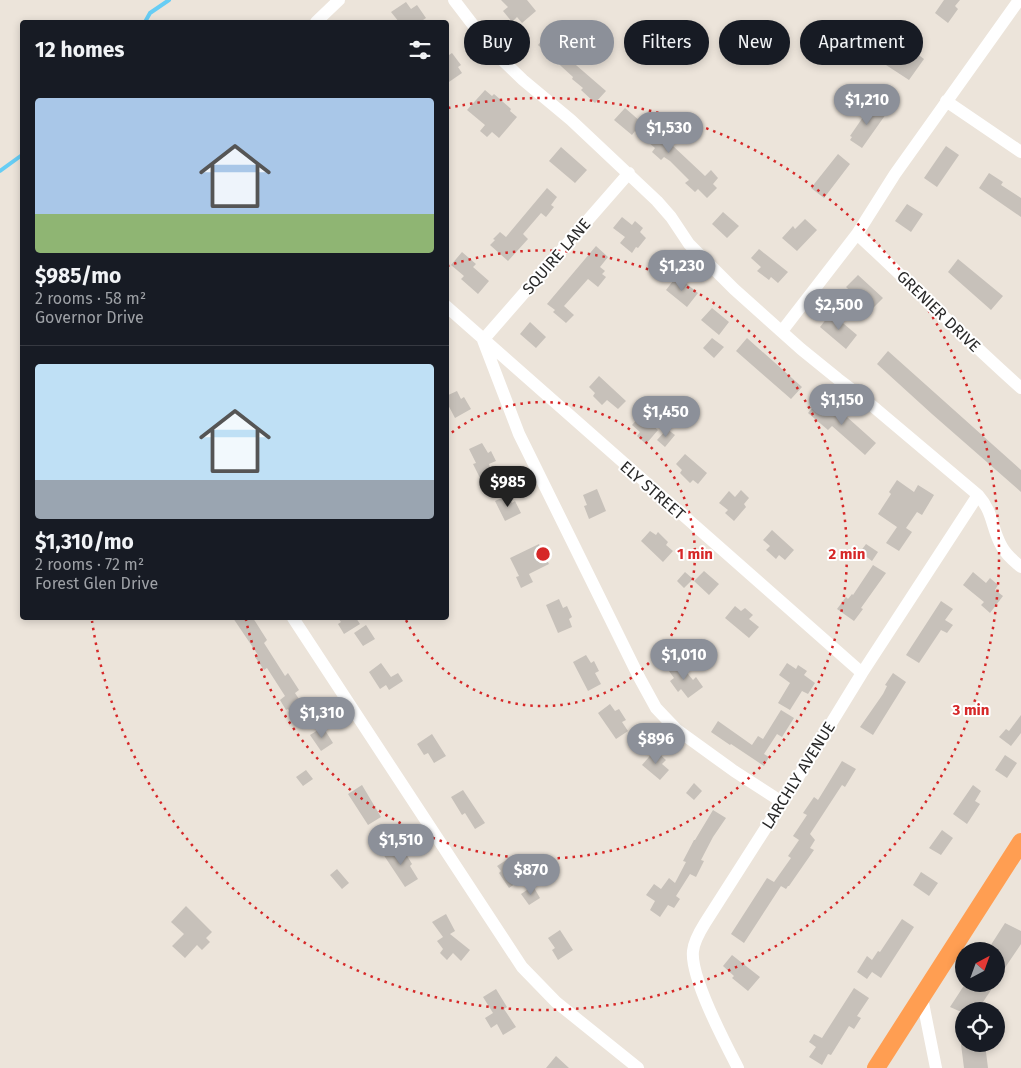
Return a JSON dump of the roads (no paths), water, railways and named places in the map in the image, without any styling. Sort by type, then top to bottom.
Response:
[{"type":"highway","points":[[876,1068],[1021,842]]},
{"type":"street","points":[[318,20],[338,0]]},
{"type":"street","points":[[454,0],[499,56],[523,80],[571,120],[657,201],[671,217],[689,244],[706,263],[801,349],[863,398],[978,495],[989,510],[1002,547],[1009,557],[1021,567]]},
{"type":"street","points":[[782,331],[857,234],[946,101],[1018,0]]},
{"type":"street","points":[[946,101],[1021,152]]},
{"type":"street","name":"SQUIRE LANE","points":[[483,340],[629,173]]},
{"type":"street","name":"GRENIER DRIVE","points":[[857,234],[928,300],[981,353],[1021,388]]},
{"type":"street","name":"ELY STREET","points":[[449,309],[862,673]]},
{"type":"street","points":[[483,340],[519,434],[656,708],[676,729],[734,771],[782,802]]},
{"type":"street","name":"LARCHLY AVENUE","points":[[738,1068],[715,1021],[694,967],[693,951],[705,922],[862,673],[978,495]]},
{"type":"street","points":[[294,620],[522,967],[556,1002],[638,1068]]},
{"type":"street","points":[[922,998],[936,1068]]},
{"type":"waterway","points":[[146,20],[150,13],[169,0]]},
{"type":"waterway","points":[[0,171],[20,156]]}]
